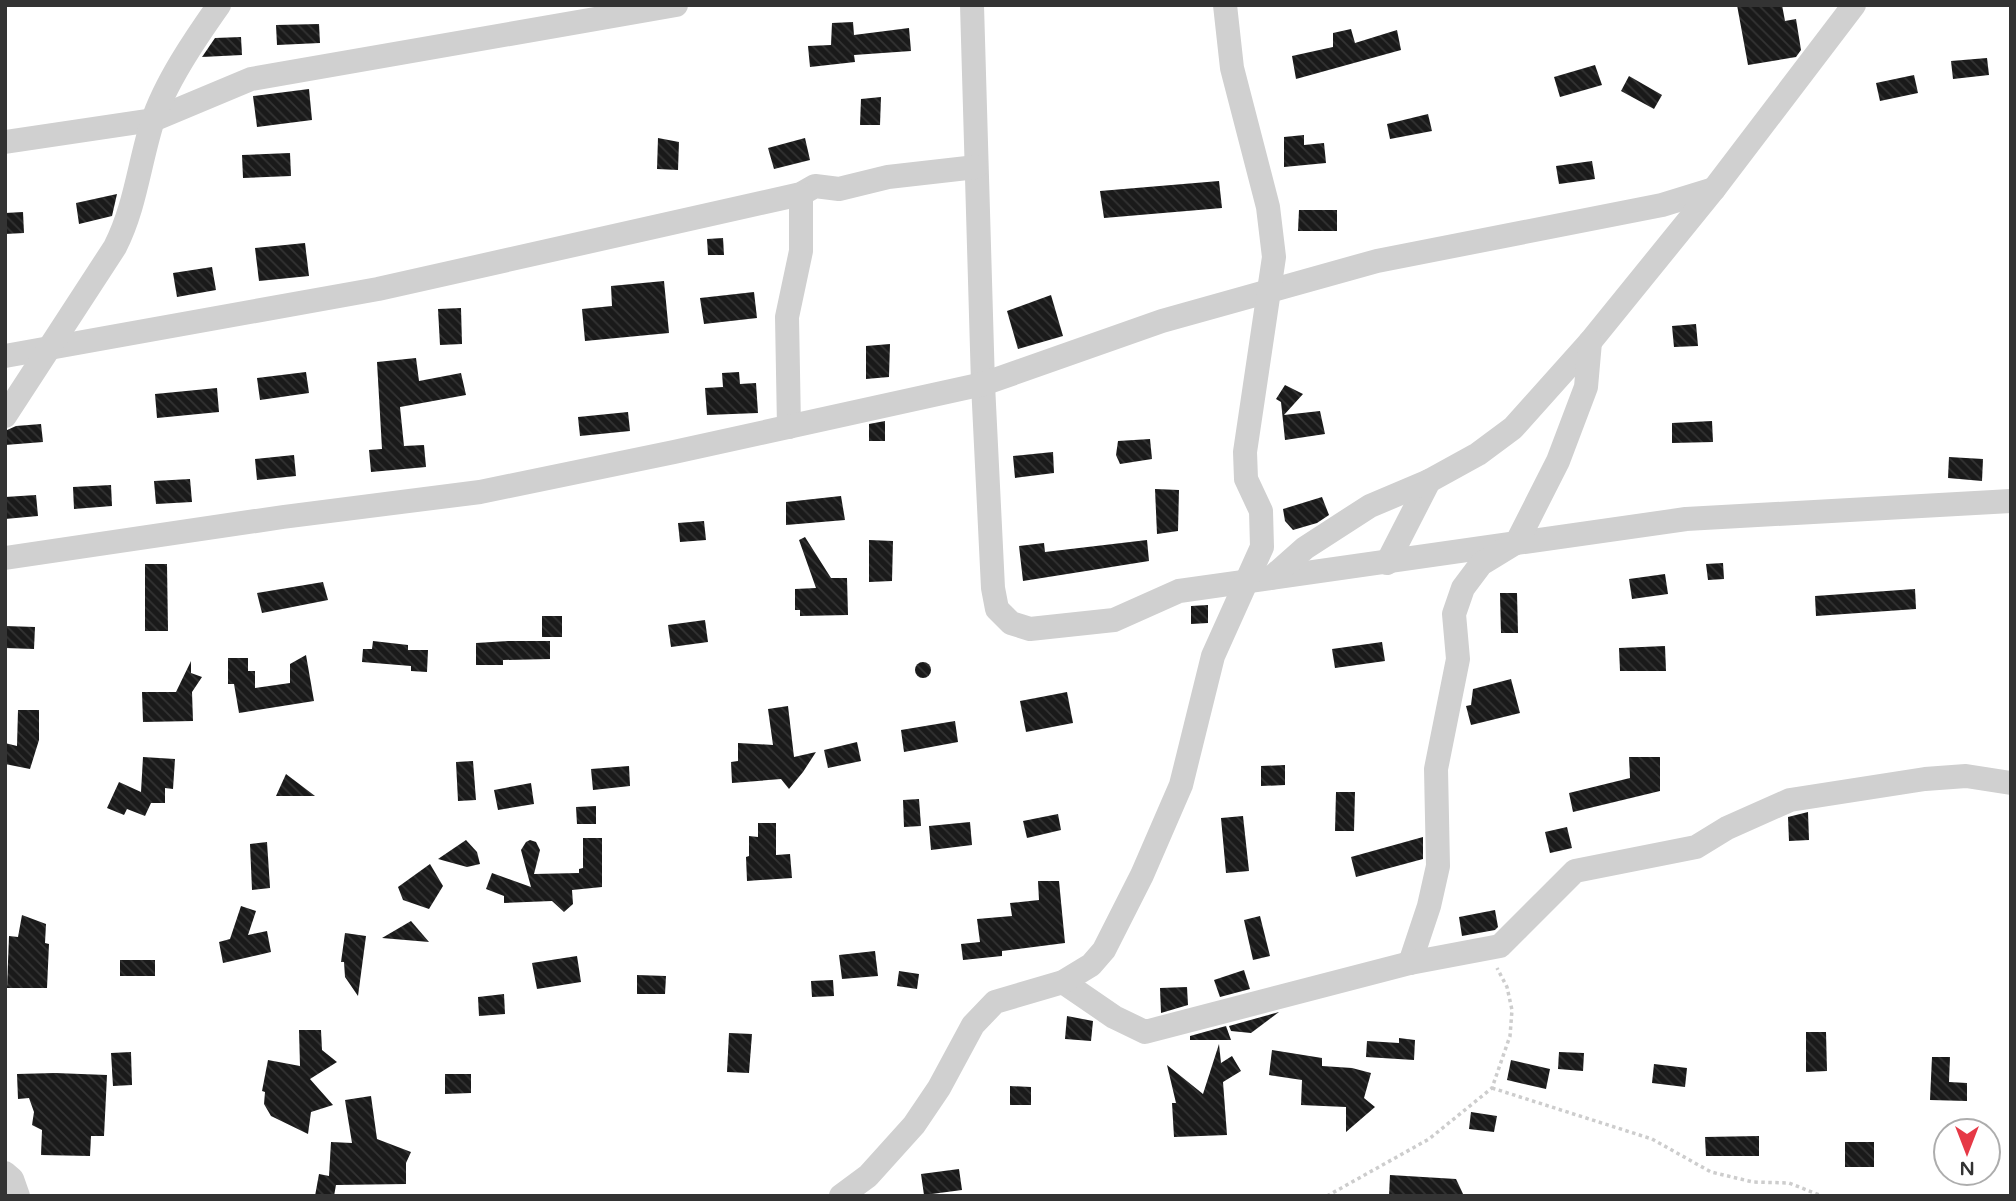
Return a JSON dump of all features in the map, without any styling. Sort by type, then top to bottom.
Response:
[{"type":"street","points":[[5,416],[51,348],[128,222],[153,120],[193,43],[219,5]]},
{"type":"street","points":[[5,142],[153,120],[251,79],[676,5]]},
{"type":"street","points":[[972,5],[983,383],[993,588],[997,609],[1011,623],[1030,629],[1114,620],[1180,591],[1686,519],[2011,502]]},
{"type":"street","points":[[1225,5],[1232,68],[1268,207],[1274,257],[1245,452],[1246,480],[1261,511],[1260,580]]},
{"type":"street","points":[[841,1196],[868,1176],[914,1125],[939,1088],[973,1025],[995,1002],[1063,982],[1091,965],[1104,950],[1142,875],[1181,785],[1213,656],[1260,580],[1370,506],[1429,481],[1478,454],[1513,428],[1590,342],[1714,189],[1854,5]]},
{"type":"street","points":[[5,356],[378,289],[801,194],[815,186],[839,190],[888,177],[976,167]]},
{"type":"street","points":[[5,558],[284,517],[480,492],[789,427],[983,383],[1162,321],[1377,261],[1662,205],[1714,189]]},
{"type":"street","points":[[789,427],[787,317],[801,251],[801,194]]},
{"type":"street","points":[[1410,963],[1429,906],[1438,866],[1436,769],[1458,659],[1454,614],[1463,588],[1481,564],[1517,542],[1558,461],[1586,387],[1590,342]]},
{"type":"street","points":[[1387,563],[1429,481]]},
{"type":"street","points":[[1063,982],[1114,1017],[1146,1032],[1410,963],[1481,952],[1500,946],[1575,871],[1696,847],[1727,828],[1790,800],[1925,779],[1966,776],[2011,783]]},
{"type":"street","points":[[5,1173],[12,1179],[18,1196]]},
{"type":"path","points":[[1327,1196],[1429,1139],[1492,1088],[1510,1036],[1512,1010],[1507,987],[1498,969],[1481,952]]},
{"type":"path","points":[[1492,1088],[1652,1139],[1711,1172],[1753,1182],[1789,1183],[1822,1196]]},
{"type":"building","points":[[1737,5],[1782,5],[1785,21],[1796,19],[1801,50],[1796,57],[1748,65]]},
{"type":"building","points":[[853,22],[854,35],[909,28],[911,51],[854,55],[855,62],[810,67],[808,46],[831,45],[832,23]]},
{"type":"building","points":[[319,24],[320,43],[277,45],[276,25]]},
{"type":"building","points":[[1351,29],[1355,43],[1397,30],[1401,50],[1296,79],[1292,56],[1333,47],[1333,33]]},
{"type":"building","points":[[241,37],[242,55],[202,57],[215,38]]},
{"type":"building","points":[[1987,58],[1989,75],[1953,79],[1951,61]]},
{"type":"building","points":[[1595,65],[1602,85],[1560,97],[1554,77]]},
{"type":"building","points":[[1914,75],[1918,93],[1880,101],[1876,83]]},
{"type":"building","points":[[1629,76],[1662,95],[1654,109],[1621,91]]},
{"type":"building","points":[[309,89],[312,120],[257,127],[253,96]]},
{"type":"building","points":[[881,97],[880,125],[860,125],[861,99]]},
{"type":"building","points":[[1428,114],[1432,131],[1390,139],[1387,124]]},
{"type":"building","points":[[1304,135],[1304,145],[1324,143],[1326,163],[1284,167],[1284,137]]},
{"type":"building","points":[[658,138],[679,142],[678,170],[657,169]]},
{"type":"building","points":[[805,138],[810,160],[774,169],[768,148]]},
{"type":"building","points":[[290,153],[291,176],[243,178],[242,155]]},
{"type":"building","points":[[1592,161],[1595,179],[1559,184],[1556,166]]},
{"type":"building","points":[[1219,181],[1222,208],[1104,218],[1100,191]]},
{"type":"building","points":[[117,194],[112,216],[79,224],[76,203]]},
{"type":"building","points":[[1299,210],[1337,210],[1337,231],[1298,231]]},
{"type":"building","points":[[23,212],[24,233],[5,234],[5,213]]},
{"type":"building","points":[[723,238],[724,255],[708,255],[707,239]]},
{"type":"building","points":[[305,243],[309,276],[259,281],[255,248]]},
{"type":"building","points":[[212,267],[216,290],[177,297],[173,273]]},
{"type":"building","points":[[664,281],[669,333],[585,341],[582,309],[612,306],[611,286]]},
{"type":"building","points":[[754,292],[757,318],[704,324],[700,298]]},
{"type":"building","points":[[1051,295],[1063,336],[1018,349],[1007,311]]},
{"type":"building","points":[[461,308],[462,344],[440,345],[438,309]]},
{"type":"building","points":[[1696,324],[1698,346],[1674,347],[1672,326]]},
{"type":"building","points":[[890,344],[889,377],[866,379],[866,346]]},
{"type":"building","points":[[416,358],[419,381],[461,373],[466,395],[400,407],[404,446],[424,445],[426,467],[371,472],[369,450],[382,449],[377,362]]},
{"type":"building","points":[[306,372],[309,393],[260,400],[257,378]]},
{"type":"building","points":[[739,372],[740,384],[756,383],[758,413],[707,415],[705,388],[723,387],[722,373]]},
{"type":"building","points":[[1285,385],[1303,394],[1284,415],[1320,411],[1325,434],[1285,440],[1281,402],[1276,399]]},
{"type":"building","points":[[217,388],[219,412],[157,418],[155,394]]},
{"type":"building","points":[[628,412],[630,431],[580,436],[578,417]]},
{"type":"building","points":[[885,421],[885,441],[869,441],[869,424]]},
{"type":"building","points":[[1712,421],[1713,442],[1672,443],[1672,423]]},
{"type":"building","points":[[41,424],[43,442],[5,445],[5,431],[16,426]]},
{"type":"building","points":[[1150,439],[1152,459],[1120,464],[1116,455],[1118,441]]},
{"type":"building","points":[[1053,452],[1054,473],[1015,478],[1013,456]]},
{"type":"building","points":[[294,455],[296,476],[257,480],[255,459]]},
{"type":"building","points":[[1949,457],[1983,459],[1982,481],[1948,478]]},
{"type":"building","points":[[190,479],[192,502],[156,504],[154,481]]},
{"type":"building","points":[[111,485],[112,506],[74,509],[73,487]]},
{"type":"building","points":[[1155,489],[1179,490],[1178,531],[1157,534]]},
{"type":"building","points":[[36,495],[38,516],[5,519],[5,497]]},
{"type":"building","points":[[841,496],[845,520],[786,525],[786,502]]},
{"type":"building","points":[[1322,497],[1329,515],[1317,523],[1293,530],[1285,521],[1283,509]]},
{"type":"building","points":[[704,521],[706,540],[680,542],[678,523]]},
{"type":"building","points":[[805,537],[831,578],[847,578],[848,615],[800,616],[800,610],[795,610],[795,589],[816,588],[799,540]]},
{"type":"building","points":[[869,540],[893,541],[892,581],[869,582]]},
{"type":"building","points":[[1147,540],[1149,561],[1023,581],[1019,546],[1044,543],[1045,552]]},
{"type":"building","points":[[1723,563],[1724,579],[1708,580],[1706,564]]},
{"type":"building","points":[[145,564],[167,564],[168,631],[145,631]]},
{"type":"building","points":[[1665,574],[1668,594],[1632,599],[1629,579]]},
{"type":"building","points":[[323,582],[328,600],[262,613],[257,593]]},
{"type":"building","points":[[1915,589],[1916,609],[1816,616],[1815,596]]},
{"type":"building","points":[[1500,593],[1517,593],[1518,633],[1501,633]]},
{"type":"building","points":[[1208,605],[1208,623],[1191,624],[1191,606]]},
{"type":"building","points":[[542,616],[562,616],[562,637],[542,637]]},
{"type":"building","points":[[705,620],[708,642],[671,647],[668,625]]},
{"type":"building","points":[[5,626],[35,627],[34,649],[5,648]]},
{"type":"building","points":[[373,641],[408,645],[408,650],[428,650],[427,672],[411,671],[411,666],[362,662],[363,649],[372,649]]},
{"type":"building","points":[[550,641],[550,659],[503,660],[503,665],[476,665],[476,643]]},
{"type":"building","points":[[1382,642],[1385,661],[1335,668],[1332,649]]},
{"type":"building","points":[[1665,646],[1666,671],[1620,671],[1619,648]]},
{"type":"building","points":[[306,655],[314,701],[239,713],[234,684],[228,684],[228,658],[248,658],[248,671],[255,671],[255,688],[290,683],[290,664]]},
{"type":"building","points":[[191,661],[191,673],[202,677],[192,692],[193,721],[143,722],[142,692],[176,692]]},
{"type":"building","points":[[920,662],[926,662],[931,670],[929,676],[920,678],[915,673],[915,667]]},
{"type":"building","points":[[1511,679],[1520,713],[1471,725],[1466,706],[1471,705],[1473,689]]},
{"type":"building","points":[[1067,692],[1073,723],[1026,732],[1020,701]]},
{"type":"building","points":[[788,706],[794,757],[816,752],[803,772],[789,789],[781,779],[732,783],[731,762],[738,761],[738,743],[773,745],[768,709]]},
{"type":"building","points":[[18,710],[39,710],[39,740],[30,769],[5,764],[5,743],[17,746]]},
{"type":"building","points":[[955,721],[958,742],[904,752],[901,730]]},
{"type":"building","points":[[857,742],[861,761],[828,768],[824,750]]},
{"type":"building","points":[[143,757],[175,759],[173,789],[165,788],[165,803],[151,803],[145,816],[127,809],[124,815],[107,808],[119,782],[141,792]]},
{"type":"building","points":[[1629,757],[1660,757],[1660,791],[1573,812],[1569,793],[1630,778]]},
{"type":"building","points":[[473,761],[476,800],[458,801],[456,762]]},
{"type":"building","points":[[1285,765],[1285,785],[1261,786],[1261,766]]},
{"type":"building","points":[[629,766],[630,786],[593,790],[591,769]]},
{"type":"building","points":[[286,774],[315,796],[276,796]]},
{"type":"building","points":[[531,783],[534,804],[498,810],[494,790]]},
{"type":"building","points":[[1336,792],[1355,792],[1354,831],[1335,831]]},
{"type":"building","points":[[919,799],[921,826],[904,827],[903,800]]},
{"type":"building","points":[[596,806],[596,824],[577,824],[576,807]]},
{"type":"building","points":[[1808,812],[1809,840],[1789,841],[1788,817]]},
{"type":"building","points":[[1058,814],[1061,830],[1027,838],[1023,821]]},
{"type":"building","points":[[1243,816],[1249,871],[1226,873],[1221,818]]},
{"type":"building","points":[[970,822],[972,845],[931,850],[929,826]]},
{"type":"building","points":[[758,823],[776,823],[776,855],[790,854],[792,878],[747,881],[749,836],[758,837]]},
{"type":"building","points":[[1567,827],[1572,848],[1550,853],[1545,832]]},
{"type":"building","points":[[1423,837],[1423,859],[1356,877],[1351,857]]},
{"type":"building","points":[[583,838],[602,838],[602,887],[572,890],[573,904],[564,912],[552,901],[504,903],[504,896],[486,889],[492,873],[531,887],[521,850],[530,840],[536,842],[540,850],[534,874],[579,873],[579,869],[583,868]]},
{"type":"building","points":[[466,840],[477,852],[480,864],[467,867],[438,859]]},
{"type":"building","points":[[267,842],[270,888],[252,890],[250,844]]},
{"type":"building","points":[[430,864],[443,886],[429,909],[403,900],[398,887]]},
{"type":"building","points":[[1038,881],[1059,881],[1065,943],[1002,951],[1002,956],[963,960],[961,944],[980,942],[977,919],[1012,916],[1010,903],[1039,900]]},
{"type":"building","points":[[241,906],[256,911],[248,935],[267,931],[271,952],[223,963],[219,942],[230,939]]},
{"type":"building","points":[[1495,910],[1498,927],[1495,930],[1462,936],[1459,917]]},
{"type":"building","points":[[22,915],[46,924],[45,943],[49,944],[47,988],[7,988],[9,936],[18,937]]},
{"type":"building","points":[[1260,916],[1270,956],[1253,960],[1244,920]]},
{"type":"building","points":[[411,921],[429,942],[382,938]]},
{"type":"building","points":[[345,933],[366,936],[358,996],[345,977],[344,962],[341,962]]},
{"type":"building","points":[[875,951],[878,976],[842,979],[839,955]]},
{"type":"building","points":[[577,956],[581,982],[537,989],[532,963]]},
{"type":"building","points":[[120,960],[155,960],[155,976],[120,976]]},
{"type":"building","points":[[1244,970],[1250,989],[1220,997],[1214,980]]},
{"type":"building","points":[[899,971],[919,974],[917,989],[897,986]]},
{"type":"building","points":[[637,975],[666,976],[665,994],[637,994]]},
{"type":"building","points":[[833,980],[834,996],[812,997],[811,981]]},
{"type":"building","points":[[1187,987],[1188,1005],[1161,1013],[1160,988]]},
{"type":"building","points":[[504,994],[505,1014],[479,1016],[478,997]]},
{"type":"building","points":[[1279,1012],[1251,1033],[1231,1031],[1229,1026]]},
{"type":"building","points":[[1067,1016],[1093,1021],[1091,1041],[1065,1039]]},
{"type":"building","points":[[1226,1026],[1231,1040],[1190,1040],[1190,1036]]},
{"type":"building","points":[[299,1030],[321,1030],[322,1050],[337,1062],[310,1079],[333,1105],[311,1112],[308,1134],[271,1116],[264,1104],[265,1092],[262,1091],[268,1060],[300,1066]]},
{"type":"building","points":[[1806,1032],[1826,1032],[1827,1071],[1806,1072]]},
{"type":"building","points":[[729,1033],[752,1034],[749,1073],[727,1072]]},
{"type":"building","points":[[1399,1038],[1415,1040],[1414,1060],[1366,1057],[1367,1041],[1399,1043]]},
{"type":"building","points":[[1219,1044],[1221,1063],[1232,1056],[1241,1071],[1223,1082],[1227,1135],[1174,1137],[1172,1103],[1176,1103],[1167,1065],[1203,1094]]},
{"type":"building","points":[[1272,1050],[1322,1058],[1322,1066],[1352,1068],[1371,1073],[1364,1098],[1375,1107],[1346,1132],[1346,1107],[1301,1105],[1302,1080],[1269,1075]]},
{"type":"building","points":[[131,1052],[132,1085],[113,1086],[111,1053]]},
{"type":"building","points":[[1559,1052],[1584,1053],[1583,1071],[1558,1069]]},
{"type":"building","points":[[1932,1057],[1950,1057],[1949,1082],[1967,1083],[1967,1101],[1930,1100]]},
{"type":"building","points":[[1511,1060],[1550,1069],[1546,1089],[1507,1080]]},
{"type":"building","points":[[1654,1064],[1687,1068],[1685,1087],[1652,1083]]},
{"type":"building","points":[[17,1074],[107,1075],[104,1136],[91,1136],[90,1156],[41,1155],[42,1130],[32,1125],[34,1112],[29,1098],[18,1099]]},
{"type":"building","points":[[445,1074],[471,1074],[471,1093],[445,1094]]},
{"type":"building","points":[[1010,1086],[1031,1087],[1031,1105],[1010,1105]]},
{"type":"building","points":[[371,1096],[377,1139],[411,1152],[406,1163],[406,1184],[336,1185],[334,1196],[315,1196],[319,1174],[329,1176],[331,1142],[352,1143],[345,1100]]},
{"type":"building","points":[[1471,1112],[1497,1116],[1494,1132],[1469,1129]]},
{"type":"building","points":[[1759,1136],[1759,1156],[1706,1156],[1705,1137]]},
{"type":"building","points":[[1845,1142],[1874,1142],[1874,1167],[1845,1167]]},
{"type":"building","points":[[959,1169],[962,1190],[924,1195],[921,1174]]},
{"type":"building","points":[[1390,1175],[1456,1179],[1464,1196],[1389,1196]]}]
